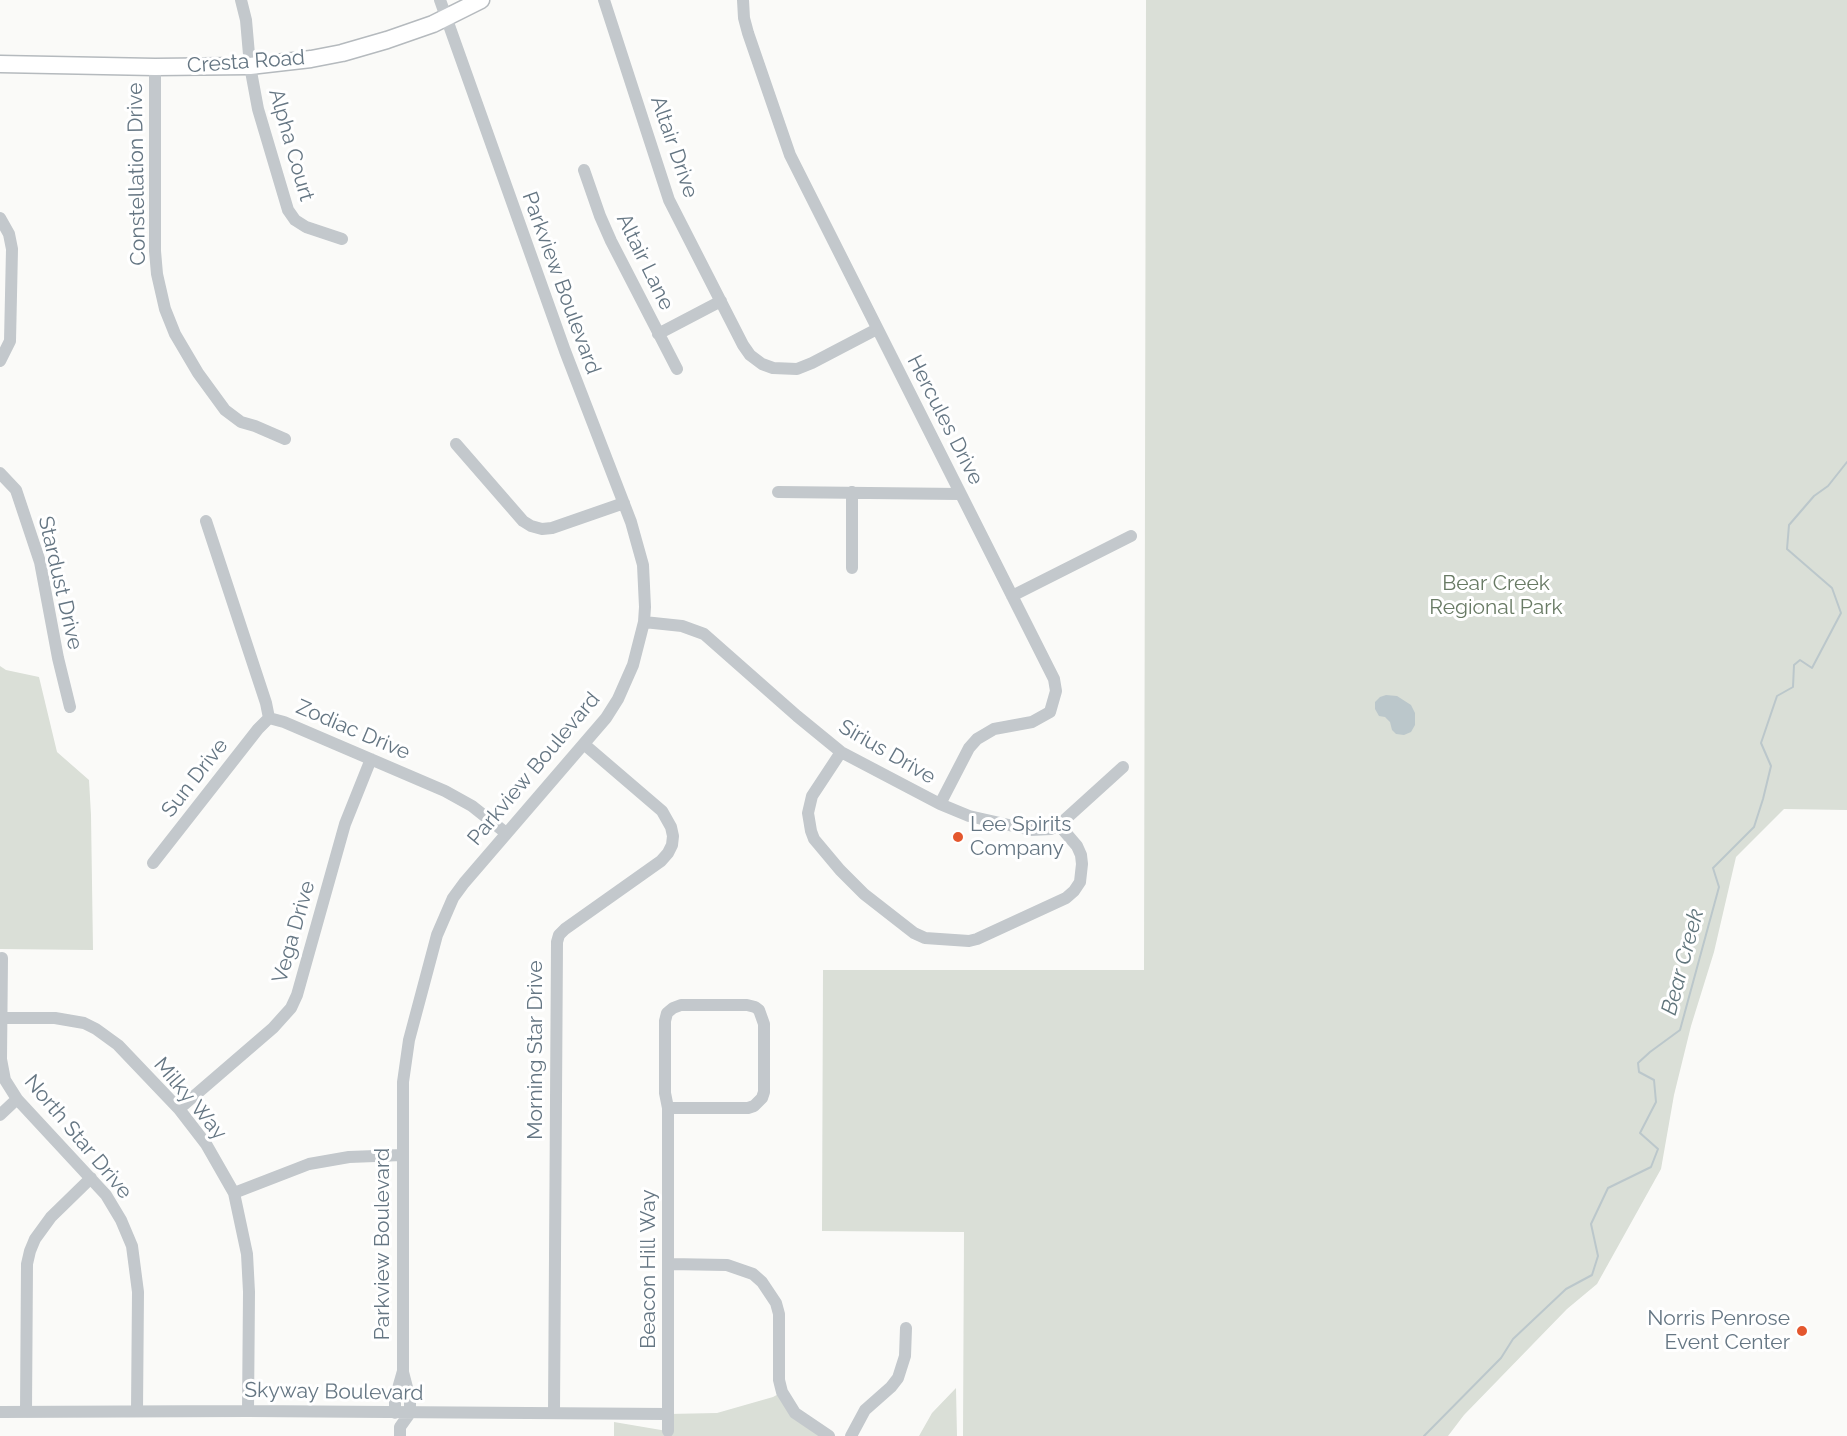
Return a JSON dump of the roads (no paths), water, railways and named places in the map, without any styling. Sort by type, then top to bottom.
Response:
[{"type":"main road","name":"Cresta Road","points":[[0,64],[250,66],[311,59],[387,40],[446,18],[482,0]]},
{"type":"street","points":[[241,0],[246,20],[250,66]]},
{"type":"street","name":"Parkview Boulevard","points":[[395,1413],[395,1399],[402,1371],[403,1082],[409,1040],[437,935],[453,898],[606,718],[618,699],[633,665],[644,622],[643,565],[624,503],[561,341],[440,0]]},
{"type":"street","name":"Altair Drive","points":[[604,0],[669,200],[750,355],[762,364],[784,370],[797,369],[877,329]]},
{"type":"street","name":"Hercules Drive","points":[[743,0],[748,33],[782,136],[1054,679],[1056,691],[1050,712],[1032,722],[994,729],[977,739],[969,748],[940,804]]},
{"type":"street","name":"Alpha Court","points":[[250,66],[263,128],[288,210],[295,220],[306,227],[342,239]]},
{"type":"street","name":"Constellation Drive","points":[[155,67],[155,251],[157,274],[165,309],[175,334],[198,373],[225,410],[241,422],[266,430],[285,440]]},
{"type":"street","name":"Altair Lane","points":[[584,170],[611,242],[677,369]]},
{"type":"street","points":[[0,218],[9,234],[12,249],[10,341],[0,361]]},
{"type":"street","points":[[658,334],[721,301]]},
{"type":"street","points":[[456,444],[518,516],[531,526],[542,529],[552,528],[624,503]]},
{"type":"street","name":"Stardust Drive","points":[[0,473],[16,490],[31,531],[40,562],[58,658],[70,707]]},
{"type":"street","points":[[778,492],[960,494]]},
{"type":"street","points":[[852,492],[852,568]]},
{"type":"street","name":"Zodiac Drive","points":[[206,521],[269,718],[284,722],[451,794],[472,806],[506,833]]},
{"type":"street","points":[[1012,596],[1131,536]]},
{"type":"street","name":"Sirius Drive","points":[[644,622],[682,626],[704,634],[797,716],[842,752],[940,804],[969,816],[1031,830],[1051,829],[1059,825]]},
{"type":"street","name":"Sun Drive","points":[[153,863],[269,718]]},
{"type":"street","name":"Morning Star Drive","points":[[554,1413],[557,942],[559,935],[565,929],[661,861],[672,845],[673,836],[672,827],[662,811],[585,745]]},
{"type":"street","points":[[842,752],[812,796],[808,813],[814,839],[864,894],[914,933],[925,938],[969,941],[1066,898],[1074,891],[1080,882],[1081,855],[1077,846],[1059,825],[1123,767]]},
{"type":"street","name":"Vega Drive","points":[[179,1109],[282,1019],[291,1008],[297,995],[345,824],[371,759]]},
{"type":"street","name":"North Star Drive","points":[[2,958],[0,1018],[2,1071],[10,1090],[106,1195],[128,1233],[135,1260],[138,1292],[137,1411]]},
{"type":"street","name":"Beacon Hill Way","points":[[668,1108],[747,1108],[759,1103],[764,1092],[764,1024],[759,1010],[747,1005],[681,1005],[673,1008],[665,1021],[664,1093],[668,1108],[668,1431]]},
{"type":"street","name":"Milky Way","points":[[0,1018],[55,1018],[84,1023],[96,1029],[118,1045],[179,1109],[206,1144],[234,1193],[247,1254],[248,1411]]},
{"type":"street","points":[[0,1115],[17,1099]]},
{"type":"street","points":[[234,1193],[309,1164],[349,1157],[402,1155]]},
{"type":"street","points":[[26,1412],[27,1264],[30,1251],[42,1227],[91,1178]]},
{"type":"street","points":[[669,1264],[728,1265],[753,1274],[762,1282],[776,1303],[779,1314],[779,1380],[782,1392],[795,1413],[828,1436]]},
{"type":"street","points":[[851,1436],[865,1410],[898,1378],[905,1356],[906,1328]]},
{"type":"street","name":"Parkview Boulevard","points":[[402,1371],[410,1399],[410,1413]]},
{"type":"street","name":"Skyway Boulevard","points":[[0,1412],[668,1414]]},
{"type":"street","points":[[400,1436],[400,1426],[410,1413]]},
{"type":"waterway","name":"Bear Creek","points":[[1424,1436],[1501,1358],[1513,1339],[1566,1289],[1592,1275],[1598,1256],[1591,1224],[1608,1188],[1651,1167],[1658,1149],[1640,1133],[1656,1102],[1654,1080],[1639,1072],[1638,1063],[1680,1030],[1719,887],[1713,868],[1754,827],[1763,799],[1771,766],[1761,743],[1777,696],[1793,687],[1794,665],[1800,660],[1812,668],[1841,613],[1832,588],[1787,549],[1789,525],[1814,496],[1828,486],[1847,462]]},
{"type":"place","name":"Lee Spirits Company","points":[[958,837]]},
{"type":"place","name":"Norris Penrose Event Center","points":[[1802,1331]]},
{"type":"park label","name":"Bear Creek Regional Park","points":[[1496,596]]}]
